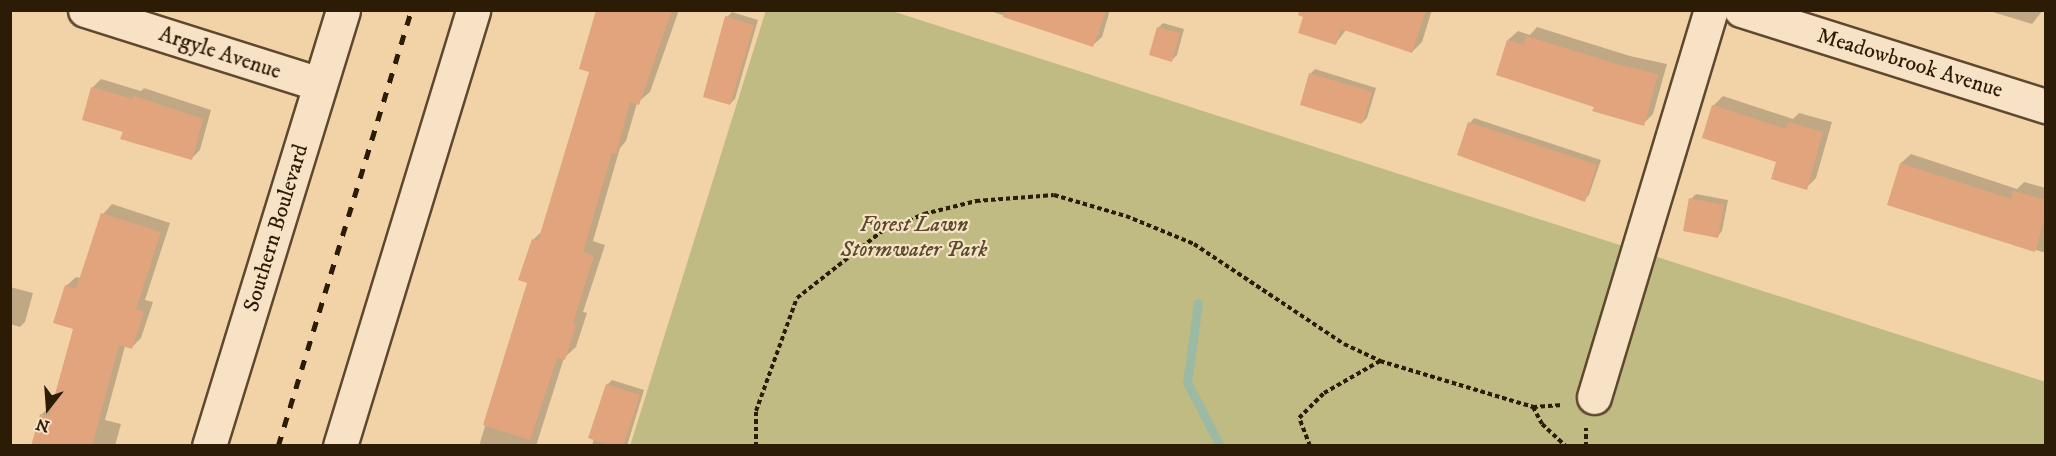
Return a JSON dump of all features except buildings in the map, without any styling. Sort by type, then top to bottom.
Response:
[{"type":"street","name":"Argyle Avenue","points":[[85,10],[320,84]]},
{"type":"street","name":"Southern Boulevard","points":[[209,446],[343,10]]},
{"type":"street","points":[[340,446],[473,10]]},
{"type":"street","points":[[1594,397],[1711,10]]},
{"type":"street","name":"Meadowbrook Avenue","points":[[1741,10],[2046,106]]},
{"type":"path","points":[[756,446],[756,411],[797,298],[881,232],[924,214],[976,201],[1054,195],[1136,220],[1194,244],[1344,344],[1380,361],[1533,407],[1542,424],[1566,446]]},
{"type":"path","points":[[1310,446],[1299,418],[1323,393],[1380,361]]},
{"type":"green space","name":"Forest Lawn Stormwater Park","points":[[766,10],[892,11],[2046,382],[2045,446],[630,446]]},
{"type":"waterway","points":[[1198,303],[1187,382],[1220,446]]},
{"type":"railway","points":[[278,446],[411,10]]}]
